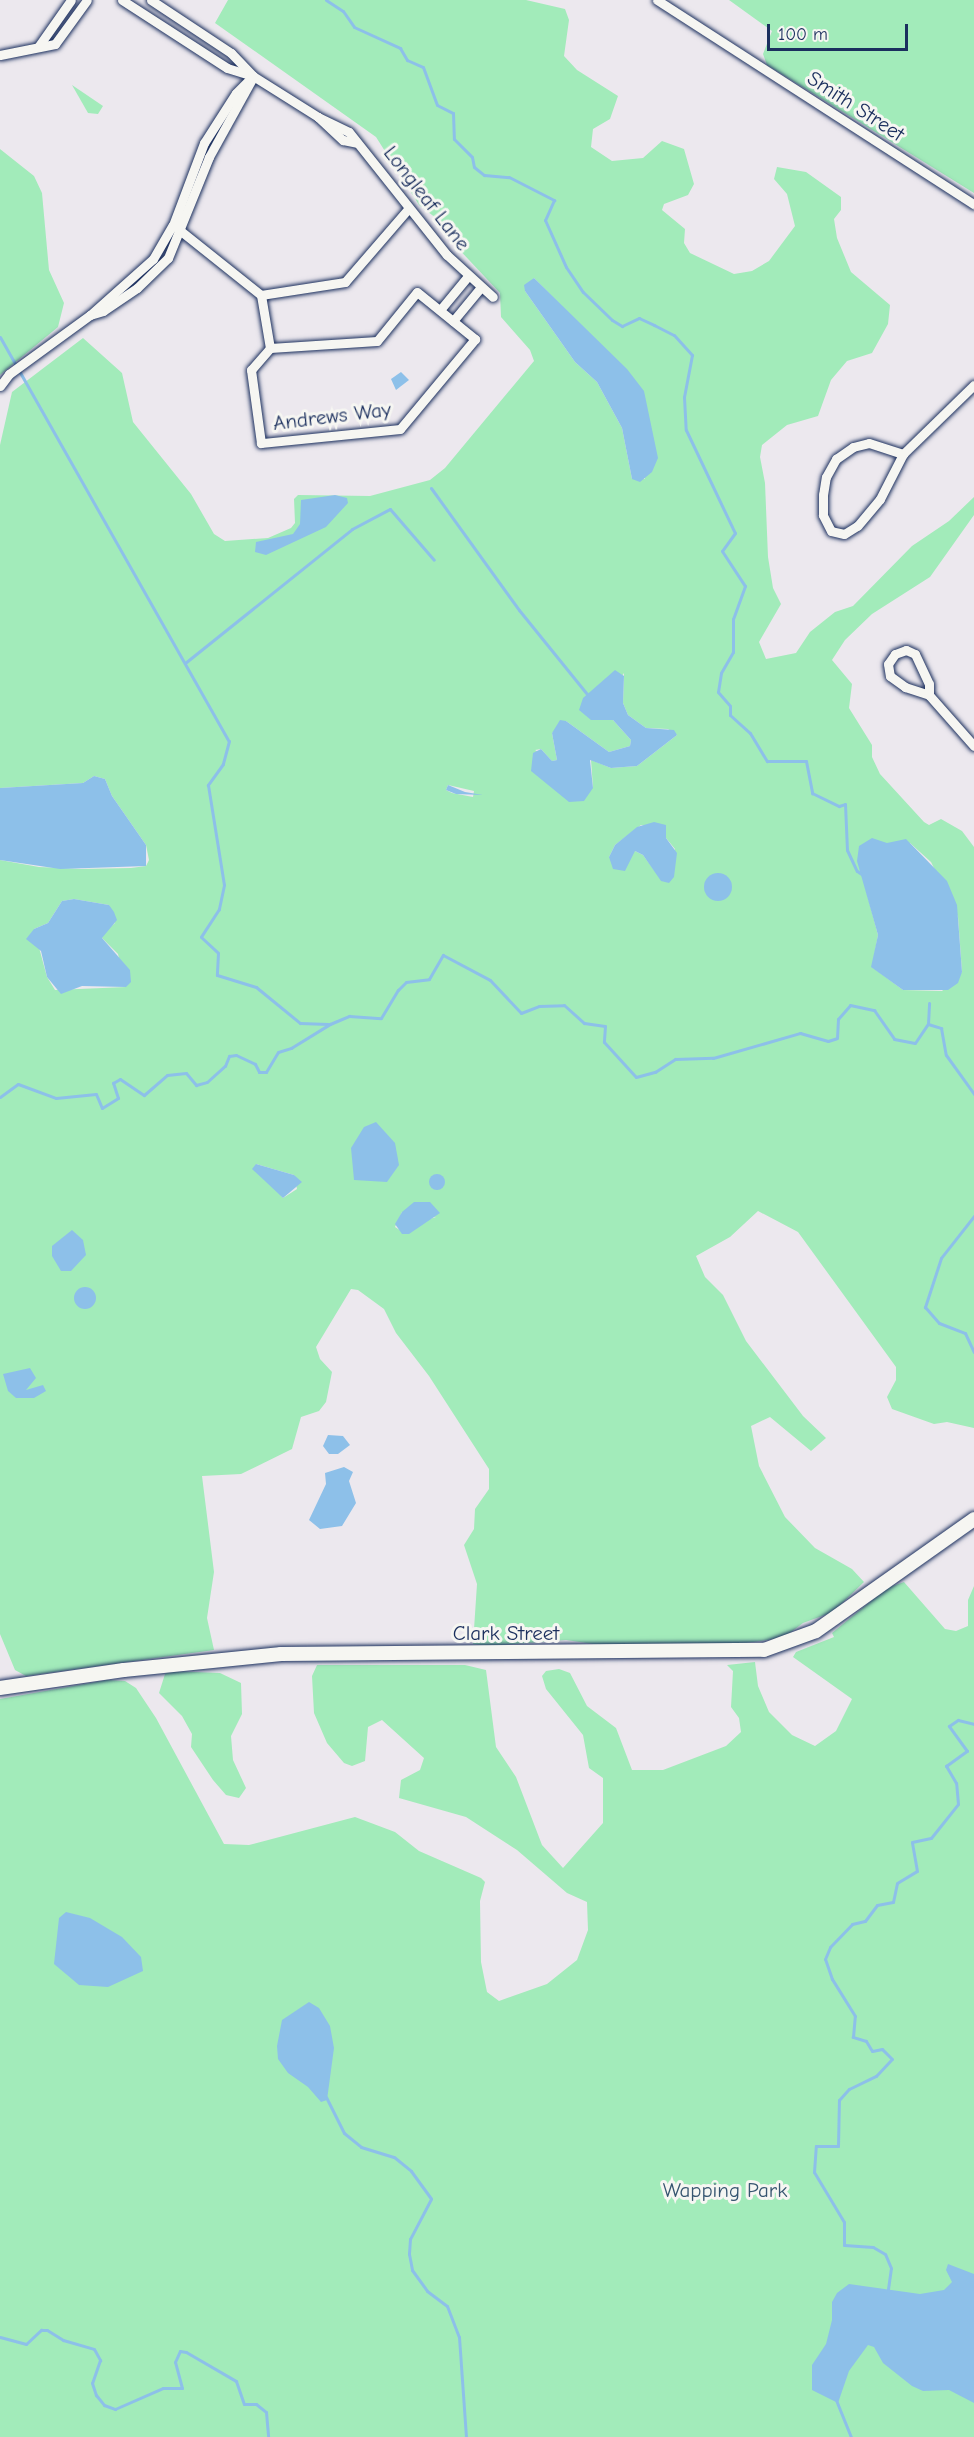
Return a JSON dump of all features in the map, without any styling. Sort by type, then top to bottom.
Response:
[{"type":"main road","name":"Clark Street","points":[[0,1688],[124,1670],[280,1654],[764,1650],[816,1631],[974,1519]]},
{"type":"street","points":[[38,47],[71,0]]},
{"type":"street","points":[[0,55],[60,40],[87,0]]},
{"type":"street","points":[[122,0],[227,68],[253,75]]},
{"type":"street","points":[[152,0],[231,52],[253,75]]},
{"type":"street","name":"Smith Street","points":[[657,0],[974,204]]},
{"type":"street","points":[[178,36],[187,23]]},
{"type":"street","points":[[0,386],[9,374],[90,315],[148,265],[173,225],[204,143],[236,93],[253,75]]},
{"type":"street","points":[[90,315],[111,307],[155,273],[182,232],[209,157],[244,99],[253,75]]},
{"type":"street","name":"Longleaf Lane","points":[[253,75],[318,117],[343,140],[357,143],[372,156],[408,209],[468,276],[493,297]]},
{"type":"street","points":[[261,295],[345,282],[408,209]]},
{"type":"street","points":[[173,225],[261,295],[270,348]]},
{"type":"street","name":"Longleaf Lane","points":[[440,310],[468,276]]},
{"type":"street","points":[[453,321],[481,287]]},
{"type":"street","name":"Andrews Way","points":[[417,292],[453,321],[475,339],[400,429],[261,443],[251,370],[270,348],[377,341],[417,292]]},
{"type":"street","points":[[903,454],[869,443],[853,447],[836,459],[826,477],[823,495],[823,515],[831,531],[844,534],[857,526],[880,499],[903,454],[974,385]]},
{"type":"street","points":[[929,695],[929,684],[915,654],[906,650],[895,654],[888,664],[890,676],[905,687],[929,695],[974,746]]},
{"type":"green space","points":[[228,0],[526,0],[565,9],[569,20],[564,56],[577,70],[618,96],[610,119],[593,129],[591,147],[612,161],[643,158],[662,141],[684,149],[694,184],[688,195],[664,204],[662,210],[685,229],[684,243],[690,253],[734,274],[752,271],[769,261],[795,226],[787,194],[774,179],[777,167],[806,172],[841,197],[841,210],[834,219],[837,238],[851,272],[890,305],[888,324],[872,353],[847,361],[831,380],[818,416],[787,425],[762,445],[760,457],[765,483],[768,557],[773,588],[781,604],[759,642],[766,659],[796,653],[810,632],[835,612],[853,606],[912,546],[949,521],[974,497],[974,515],[930,577],[872,614],[845,640],[832,660],[852,684],[849,708],[872,745],[872,757],[880,774],[924,822],[929,825],[941,819],[962,831],[974,847],[974,1428],[947,1422],[934,1424],[892,1409],[887,1397],[896,1380],[896,1367],[798,1232],[758,1211],[730,1237],[696,1256],[705,1277],[723,1295],[746,1341],[803,1416],[826,1438],[811,1451],[770,1417],[751,1426],[759,1466],[785,1517],[815,1548],[852,1569],[864,1582],[833,1612],[803,1623],[783,1638],[724,1646],[607,1646],[566,1640],[489,1646],[473,1644],[477,1584],[464,1545],[474,1529],[475,1509],[489,1489],[489,1469],[429,1376],[396,1333],[384,1309],[358,1290],[351,1289],[316,1347],[320,1359],[332,1372],[326,1402],[319,1411],[301,1417],[292,1449],[241,1474],[202,1476],[214,1572],[207,1618],[214,1650],[26,1676],[15,1670],[0,1634],[0,860],[39,867],[81,869],[131,868],[146,866],[149,860],[146,845],[112,796],[105,779],[94,776],[83,783],[0,788],[0,445],[12,392],[83,338],[122,373],[133,422],[191,494],[214,534],[225,541],[268,538],[291,528],[295,523],[294,499],[298,495],[370,496],[430,480],[445,468],[534,361],[530,350],[501,317],[500,293],[454,244],[449,228],[419,205],[376,137],[215,23]],"holes":[[[534,278],[591,336],[645,479],[632,479],[622,428],[597,382],[575,362],[525,291]],[[624,673],[623,703],[628,715],[646,728],[668,729],[677,735],[637,766],[611,768],[591,760],[593,788],[535,750],[541,749],[552,761],[557,760],[552,733],[566,721],[609,752],[630,746],[631,740],[613,720],[591,720]],[[448,785],[474,791],[473,797],[446,790]],[[641,825],[666,829],[666,838],[675,849],[662,881],[643,855],[635,851],[609,857],[615,845]],[[910,843],[931,862],[958,917],[962,972],[942,991],[903,990],[872,967],[878,935],[864,883]],[[74,899],[109,905],[115,923],[103,933],[102,938],[118,954],[126,987],[55,990],[47,977],[34,929],[48,923],[62,901]],[[256,1164],[294,1175],[297,1189],[283,1198]],[[402,1212],[436,1217],[420,1222],[406,1234],[395,1227]]]},
{"type":"green space","points":[[729,0],[974,0],[974,193],[767,65],[763,54],[772,31]]},
{"type":"green space","points":[[72,85],[103,106],[98,114],[88,113]]},
{"type":"green space","points":[[0,149],[34,176],[42,193],[49,270],[64,303],[58,327],[0,375]]},
{"type":"green space","name":"Wapping Park","points":[[904,1582],[945,1629],[956,1631],[968,1626],[968,1600],[974,1586],[974,2437],[0,2437],[0,1699],[107,1680],[125,1681],[136,1688],[156,1718],[224,1844],[249,1845],[355,1817],[395,1832],[419,1851],[481,1878],[485,1882],[480,1901],[481,1962],[487,1992],[499,2001],[547,1984],[577,1960],[588,1930],[587,1902],[567,1893],[517,1850],[466,1817],[399,1798],[401,1780],[420,1770],[424,1758],[382,1720],[368,1727],[365,1761],[352,1766],[344,1763],[327,1743],[314,1713],[312,1676],[317,1665],[465,1665],[486,1670],[496,1747],[516,1777],[542,1845],[563,1868],[603,1823],[603,1778],[589,1768],[583,1735],[546,1689],[542,1676],[546,1671],[559,1669],[570,1673],[587,1706],[616,1728],[632,1770],[663,1770],[726,1746],[741,1732],[739,1718],[731,1707],[733,1671],[727,1665],[755,1662],[758,1686],[769,1712],[792,1735],[815,1746],[836,1731],[852,1699],[793,1657],[796,1652],[834,1637],[832,1633],[887,1588]]},
{"type":"green space","points":[[170,1671],[220,1673],[241,1683],[242,1714],[231,1736],[233,1760],[246,1788],[239,1798],[226,1795],[213,1780],[191,1747],[192,1734],[182,1716],[159,1693],[165,1674]]},
{"type":"water","points":[[534,278],[627,369],[644,391],[658,458],[652,472],[640,482],[632,479],[622,428],[597,382],[575,362],[525,291],[524,285]]},
{"type":"water","points":[[401,372],[409,380],[396,390],[391,379]]},
{"type":"water","points":[[335,495],[347,498],[348,503],[326,527],[266,555],[255,552],[256,542],[293,534],[300,524],[301,500]]},
{"type":"water","points":[[615,670],[624,676],[623,703],[628,715],[646,728],[674,730],[677,735],[637,766],[611,768],[590,760],[593,788],[584,801],[569,802],[531,771],[533,753],[541,749],[552,761],[557,760],[552,733],[560,720],[566,721],[609,752],[630,746],[631,740],[613,720],[591,720],[579,710],[583,698]]},
{"type":"water","points":[[94,776],[105,779],[112,796],[146,845],[146,866],[60,869],[0,860],[0,788],[83,783]]},
{"type":"water","points":[[448,785],[465,792],[483,795],[456,794],[446,790]]},
{"type":"water","points":[[654,822],[666,825],[666,838],[677,853],[674,877],[669,883],[661,881],[643,855],[635,851],[625,871],[613,869],[609,857],[615,845],[637,827]]},
{"type":"water","points":[[872,838],[887,843],[906,839],[947,881],[957,905],[962,972],[958,983],[948,990],[903,990],[871,967],[878,935],[857,861],[859,846]]},
{"type":"water","points":[[718,873],[728,877],[732,887],[728,897],[718,901],[708,897],[704,887],[708,877]]},
{"type":"water","points":[[74,899],[109,905],[114,912],[117,920],[102,938],[130,970],[131,982],[126,987],[82,986],[61,994],[47,977],[41,951],[26,939],[34,929],[48,923],[62,901]]},
{"type":"water","points":[[376,1122],[395,1143],[399,1165],[387,1182],[354,1180],[351,1148],[364,1127]]},
{"type":"water","points":[[256,1164],[294,1175],[302,1182],[283,1198],[252,1169]]},
{"type":"water","points":[[437,1174],[443,1176],[445,1182],[443,1188],[437,1190],[431,1188],[429,1182],[431,1176]]},
{"type":"water","points":[[414,1202],[430,1202],[440,1213],[409,1234],[402,1234],[395,1224],[402,1212]]},
{"type":"water","points":[[72,1230],[83,1240],[86,1255],[71,1271],[61,1271],[52,1256],[52,1246]]},
{"type":"water","points":[[85,1287],[93,1290],[96,1298],[93,1306],[85,1309],[77,1306],[74,1298],[77,1290]]},
{"type":"water","points":[[30,1368],[36,1378],[26,1390],[43,1385],[46,1391],[34,1398],[16,1398],[8,1391],[3,1374]]},
{"type":"water","points":[[328,1435],[343,1436],[350,1445],[338,1454],[329,1454],[323,1446]]},
{"type":"water","points":[[344,1467],[353,1472],[349,1481],[356,1503],[342,1526],[320,1529],[309,1520],[326,1484],[325,1473]]},
{"type":"water","points":[[66,1912],[90,1918],[122,1937],[141,1957],[143,1971],[108,1987],[79,1985],[54,1964],[59,1918]]},
{"type":"water","points":[[309,2002],[319,2008],[330,2026],[334,2048],[327,2100],[321,2102],[308,2087],[288,2073],[278,2059],[277,2046],[282,2020]]},
{"type":"water","points":[[948,2264],[974,2274],[974,2403],[949,2390],[923,2391],[912,2386],[883,2363],[874,2347],[868,2345],[849,2371],[838,2403],[812,2390],[812,2365],[826,2344],[832,2320],[832,2302],[837,2293],[849,2284],[920,2294],[944,2290],[952,2282],[946,2270]]},
{"type":"waterway","points":[[326,0],[343,11],[354,27],[400,48],[407,60],[423,67],[437,105],[453,113],[454,139],[472,157],[474,167],[484,175],[509,177],[554,200],[545,220],[566,267],[583,292],[612,320],[622,326],[639,318],[674,335],[692,355],[684,397],[686,430],[735,533],[722,551],[745,586],[733,619],[733,652],[721,673],[718,692],[730,706],[730,715],[750,733],[767,761],[806,761],[812,793],[839,806],[845,804],[847,850],[857,871],[863,875]]},
{"type":"waterway","points":[[0,337],[229,741],[223,764],[208,785],[224,885],[219,909],[201,937],[218,953],[217,975],[256,987],[300,1023],[328,1024]]},
{"type":"waterway","points":[[431,488],[519,610],[587,694]]},
{"type":"waterway","points":[[185,663],[352,529],[390,509],[434,560]]},
{"type":"waterway","points":[[0,1097],[18,1084],[56,1098],[96,1094],[102,1108],[118,1098],[113,1083],[120,1079],[144,1095],[167,1075],[186,1073],[196,1085],[207,1082],[225,1066],[229,1056],[236,1055],[255,1064],[259,1072],[266,1072],[278,1052],[291,1048],[330,1024],[349,1016],[381,1018],[398,990],[406,982],[429,979],[443,955],[490,980],[521,1013],[539,1006],[564,1005],[584,1023],[605,1026],[604,1042],[636,1077],[655,1072],[675,1059],[713,1058],[800,1033],[828,1041],[837,1038],[838,1019],[850,1005],[874,1010],[894,1039],[915,1043],[928,1024],[941,1028],[946,1055],[974,1094]]},
{"type":"waterway","points":[[928,1024],[929,1003]]},
{"type":"waterway","points":[[974,1216],[941,1258],[925,1307],[939,1323],[965,1333],[974,1352]]},
{"type":"waterway","points":[[888,2289],[891,2268],[885,2254],[873,2247],[844,2245],[844,2222],[814,2172],[816,2146],[838,2146],[839,2100],[849,2089],[876,2076],[892,2059],[882,2049],[872,2051],[866,2041],[853,2037],[855,2016],[832,1979],[825,1959],[830,1947],[852,1924],[865,1921],[877,1905],[893,1902],[897,1883],[917,1871],[912,1842],[931,1838],[958,1804],[956,1783],[946,1766],[967,1751],[949,1726],[958,1720],[974,1724]]},
{"type":"waterway","points":[[326,2097],[344,2133],[361,2147],[394,2157],[411,2171],[431,2199],[410,2239],[409,2254],[412,2270],[427,2291],[447,2306],[459,2337],[466,2437]]},
{"type":"waterway","points":[[0,2337],[26,2344],[41,2330],[47,2330],[63,2340],[94,2349],[100,2360],[92,2383],[96,2395],[104,2405],[115,2409],[163,2388],[182,2388],[175,2362],[180,2351],[186,2352],[236,2381],[244,2404],[256,2404],[266,2412],[268,2437]]},
{"type":"waterway","points":[[836,2400],[851,2437]]}]
